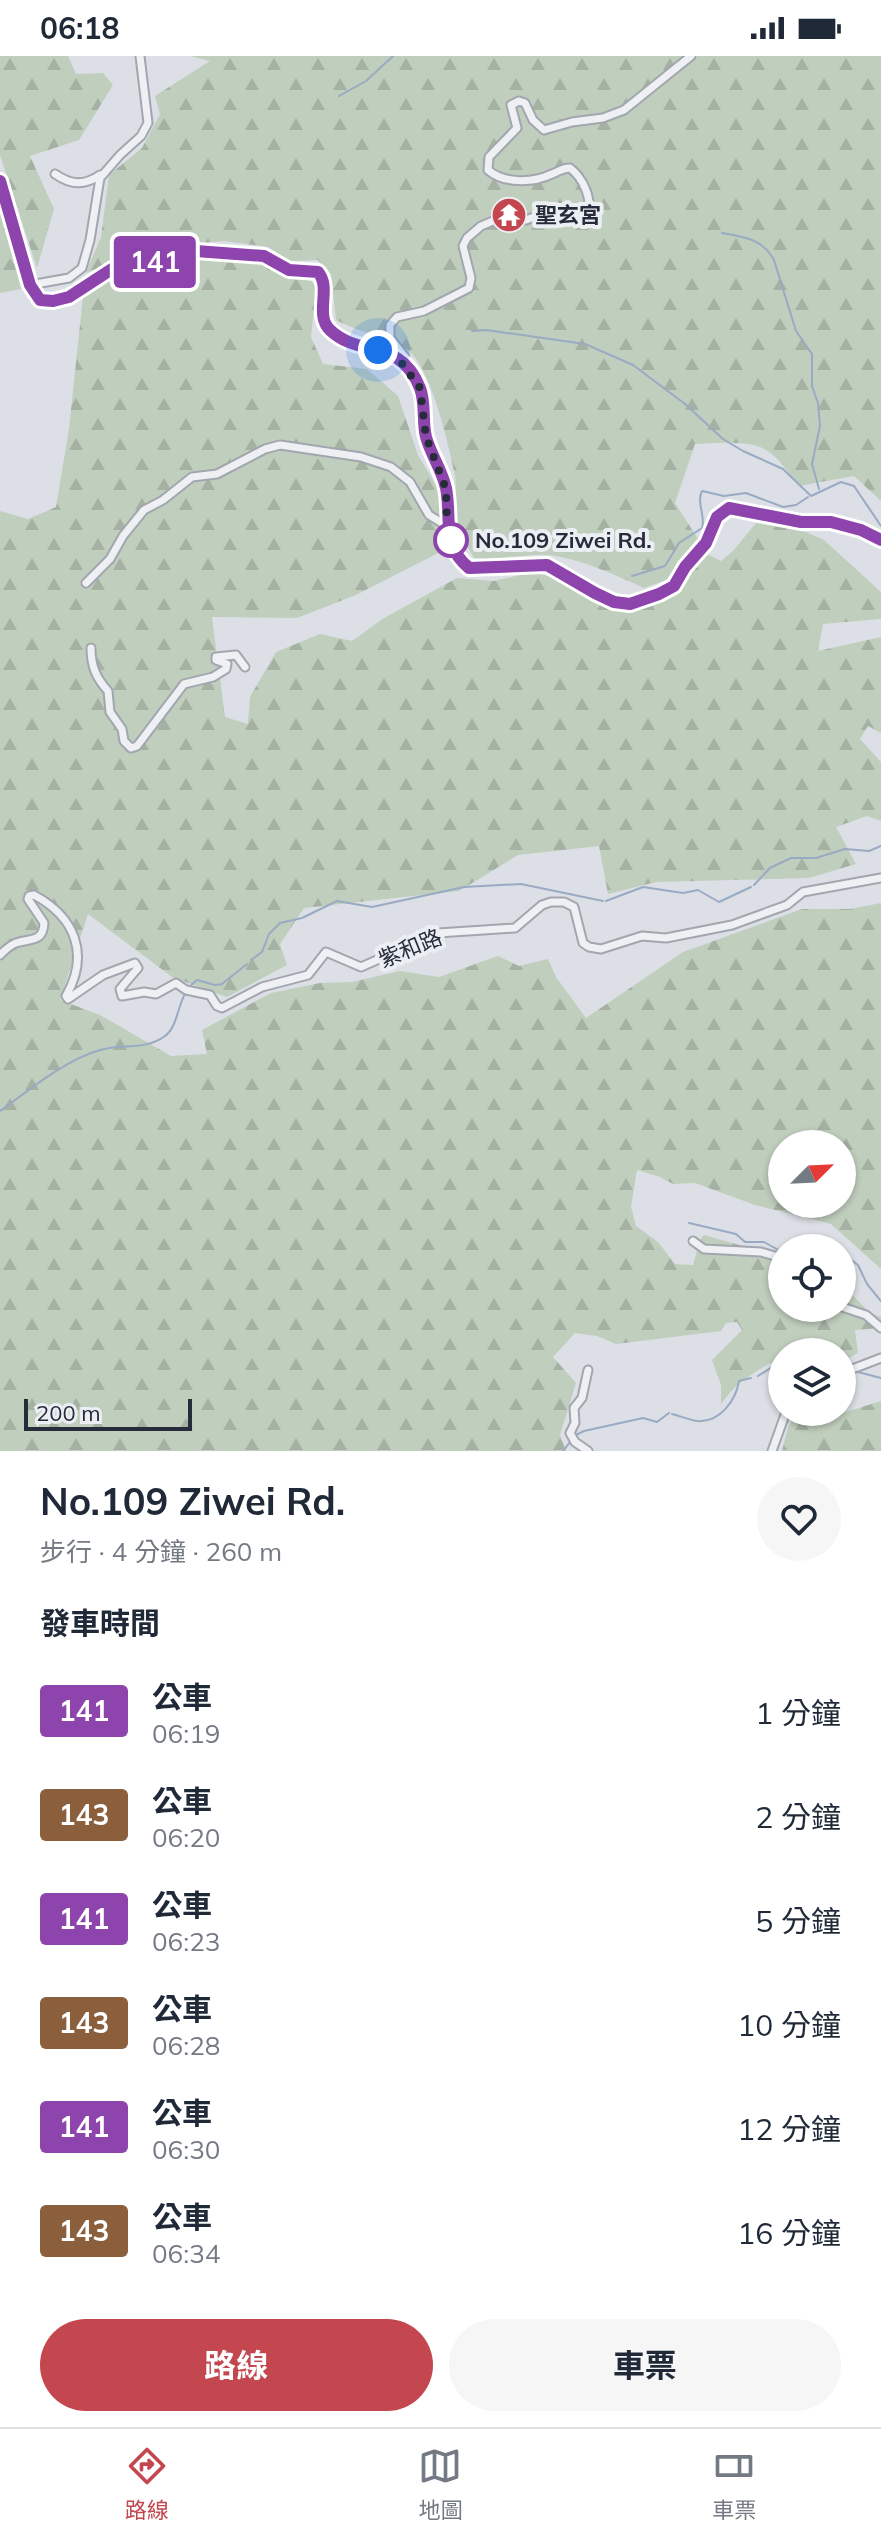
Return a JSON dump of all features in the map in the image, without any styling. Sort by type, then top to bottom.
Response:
[{"type":"street","points":[[55,174],[82,184],[102,174],[141,136],[148,123],[140,56]]},
{"type":"street","points":[[402,363],[405,357],[390,338],[390,325],[397,317],[424,311],[469,288],[471,278],[463,246],[473,232],[500,218],[526,220],[550,211],[582,216],[588,212],[589,198],[578,175],[570,168],[563,168],[549,176],[515,180],[498,178],[488,170],[489,157],[517,128],[511,105],[519,101],[525,103],[533,120],[544,130],[603,118],[633,105],[691,56]]},
{"type":"street","points":[[30,285],[69,278],[82,268],[88,253],[96,191],[102,174]]},
{"type":"street","points":[[0,181],[30,285],[40,300],[53,301],[75,294],[112,269],[147,265],[178,254],[203,250],[264,256],[289,270],[318,272],[323,283],[324,320],[330,331],[352,342],[394,355],[416,381],[422,395],[426,437],[446,489],[447,526],[456,551],[469,568],[547,565],[595,593],[622,604],[659,594],[674,586],[685,567],[706,543],[717,517],[729,508],[801,522],[831,522],[861,530],[881,540]]},
{"type":"street","points":[[86,583],[110,559],[123,536],[144,510],[163,500],[192,477],[217,474],[265,449],[280,445],[361,457],[391,467],[410,482],[429,515],[447,526]]},
{"type":"street","points":[[91,648],[92,665],[100,684],[108,691],[110,712],[122,729],[126,745],[131,748],[137,746],[184,684],[213,677],[227,668],[227,664],[216,660],[216,657],[236,655],[245,667]]},
{"type":"street","name":"紫和路","points":[[0,955],[12,944],[37,939],[43,933],[44,923],[28,899],[34,895],[51,904],[74,931],[77,971],[66,996],[68,999],[103,975],[112,974],[133,963],[138,968],[120,989],[122,996],[144,992],[156,994],[176,983],[188,990],[209,994],[222,1008],[262,987],[308,975],[326,952],[356,966],[364,966],[438,933],[515,928],[542,905],[551,902],[564,902],[574,907],[583,943],[593,949],[601,949],[642,936],[666,938],[732,925],[787,905],[809,891],[881,878]]},
{"type":"street","points":[[693,1241],[704,1249],[768,1255]]},
{"type":"street","points":[[856,1312],[866,1315],[881,1328]]},
{"type":"street","points":[[856,1368],[881,1358]]},
{"type":"street","points":[[588,1370],[582,1398],[574,1408],[575,1423],[570,1433],[575,1442],[588,1451]]},
{"type":"street","points":[[772,1451],[781,1426]]},
{"type":"green space","points":[[0,56],[68,56],[76,74],[103,73],[113,85],[79,140],[30,156],[54,209],[37,268],[0,155]]},
{"type":"green space","points":[[190,56],[881,56],[881,501],[854,476],[799,486],[774,456],[758,446],[695,444],[675,503],[698,539],[666,580],[644,588],[586,564],[549,555],[474,558],[458,524],[455,476],[427,379],[407,350],[336,320],[331,274],[318,260],[290,261],[268,247],[224,241],[151,247],[86,273],[101,237],[109,175],[142,148],[160,114],[155,96],[210,61]]},
{"type":"green space","points":[[0,210],[21,289],[0,293]]},
{"type":"green space","points":[[213,257],[264,263],[288,277],[308,277],[316,287],[311,337],[323,364],[367,369],[398,396],[418,455],[440,492],[446,549],[356,595],[297,618],[212,617],[225,717],[248,724],[250,697],[276,652],[320,634],[352,641],[384,618],[457,578],[494,581],[533,572],[559,579],[602,602],[629,612],[669,598],[707,554],[721,561],[756,523],[806,532],[824,540],[881,592],[881,619],[823,624],[818,651],[881,637],[881,733],[868,726],[860,739],[881,762],[881,821],[867,816],[836,827],[856,864],[809,878],[656,882],[608,894],[599,846],[518,855],[459,891],[304,908],[280,944],[287,965],[227,997],[172,977],[88,914],[60,1000],[100,1015],[171,1056],[207,1054],[202,1030],[271,993],[320,983],[352,982],[400,971],[439,977],[498,956],[519,966],[548,959],[556,977],[586,1018],[683,952],[802,909],[850,909],[881,903],[881,1269],[856,1246],[856,1234],[842,1234],[831,1224],[807,1218],[856,1218],[856,1130],[768,1130],[768,1208],[695,1183],[673,1184],[637,1170],[631,1207],[636,1226],[658,1242],[675,1264],[693,1265],[704,1235],[768,1253],[768,1322],[856,1322],[856,1298],[870,1313],[881,1317],[881,1328],[855,1330],[858,1353],[856,1338],[768,1338],[768,1365],[748,1377],[721,1404],[721,1385],[712,1360],[742,1330],[737,1322],[726,1323],[721,1331],[616,1344],[597,1336],[575,1333],[553,1357],[576,1383],[560,1435],[566,1451],[0,1451],[0,511],[28,519],[56,507],[69,429],[83,296],[116,274]]},
{"type":"green space","points":[[881,1401],[881,1451],[782,1451],[789,1426],[856,1426],[856,1409]]},
{"type":"waterway","points":[[339,96],[366,81],[393,56]]},
{"type":"waterway","points":[[722,233],[752,240],[770,253],[796,331],[812,354],[812,386],[818,403],[820,426],[812,464],[819,489]]},
{"type":"waterway","points":[[472,331],[486,330],[585,344],[633,365],[685,404],[723,439],[783,469],[811,496],[841,482],[854,486],[881,526]]},
{"type":"waterway","points":[[632,576],[665,566],[679,543],[702,528],[702,491],[724,496],[746,493],[783,507],[796,505],[808,497]]},
{"type":"waterway","points":[[754,885],[770,868],[791,858],[816,858],[845,849],[869,851],[881,846]]},
{"type":"waterway","points":[[251,960],[262,952],[269,934],[280,923],[302,918],[337,901],[372,907],[464,887],[521,884],[603,901]]},
{"type":"waterway","points":[[606,901],[643,887],[683,893],[698,890],[719,902],[751,887]]},
{"type":"waterway","points":[[189,987],[197,980],[222,984],[247,964]]},
{"type":"waterway","points":[[0,1111],[48,1076],[86,1055],[108,1048],[150,1044],[165,1036],[172,1027],[186,992]]},
{"type":"waterway","points":[[689,1223],[736,1234],[745,1242],[768,1244]]},
{"type":"waterway","points":[[856,1264],[881,1301]]},
{"type":"waterway","points":[[758,1376],[768,1370]]},
{"type":"waterway","points":[[858,1372],[881,1378]]},
{"type":"waterway","points":[[672,1414],[697,1421],[713,1418],[726,1409],[739,1381],[751,1378]]},
{"type":"waterway","points":[[576,1435],[643,1418],[657,1422],[669,1413]]},
{"type":"waterway","points":[[563,1451],[570,1442]]},
{"type":"bus line","name":"141","points":[[0,181],[32,292],[46,302],[69,297],[112,269],[147,265],[196,251],[264,256],[289,270],[318,272],[323,283],[324,320],[330,331],[352,342],[394,355],[420,388],[426,437],[446,489],[449,537],[469,568],[480,570],[547,565],[614,602],[630,604],[674,586],[685,567],[706,543],[717,517],[729,508],[791,521],[831,522],[861,530],[881,540]]},
{"type":"place","name":"聖玄宮","points":[[509,215]]},
{"type":"place","name":"No.109 Ziwei Rd.","points":[[451,540]]},
{"type":"route","points":[[378,350],[398,358],[420,388],[426,437],[446,489],[447,526],[451,540]]}]
